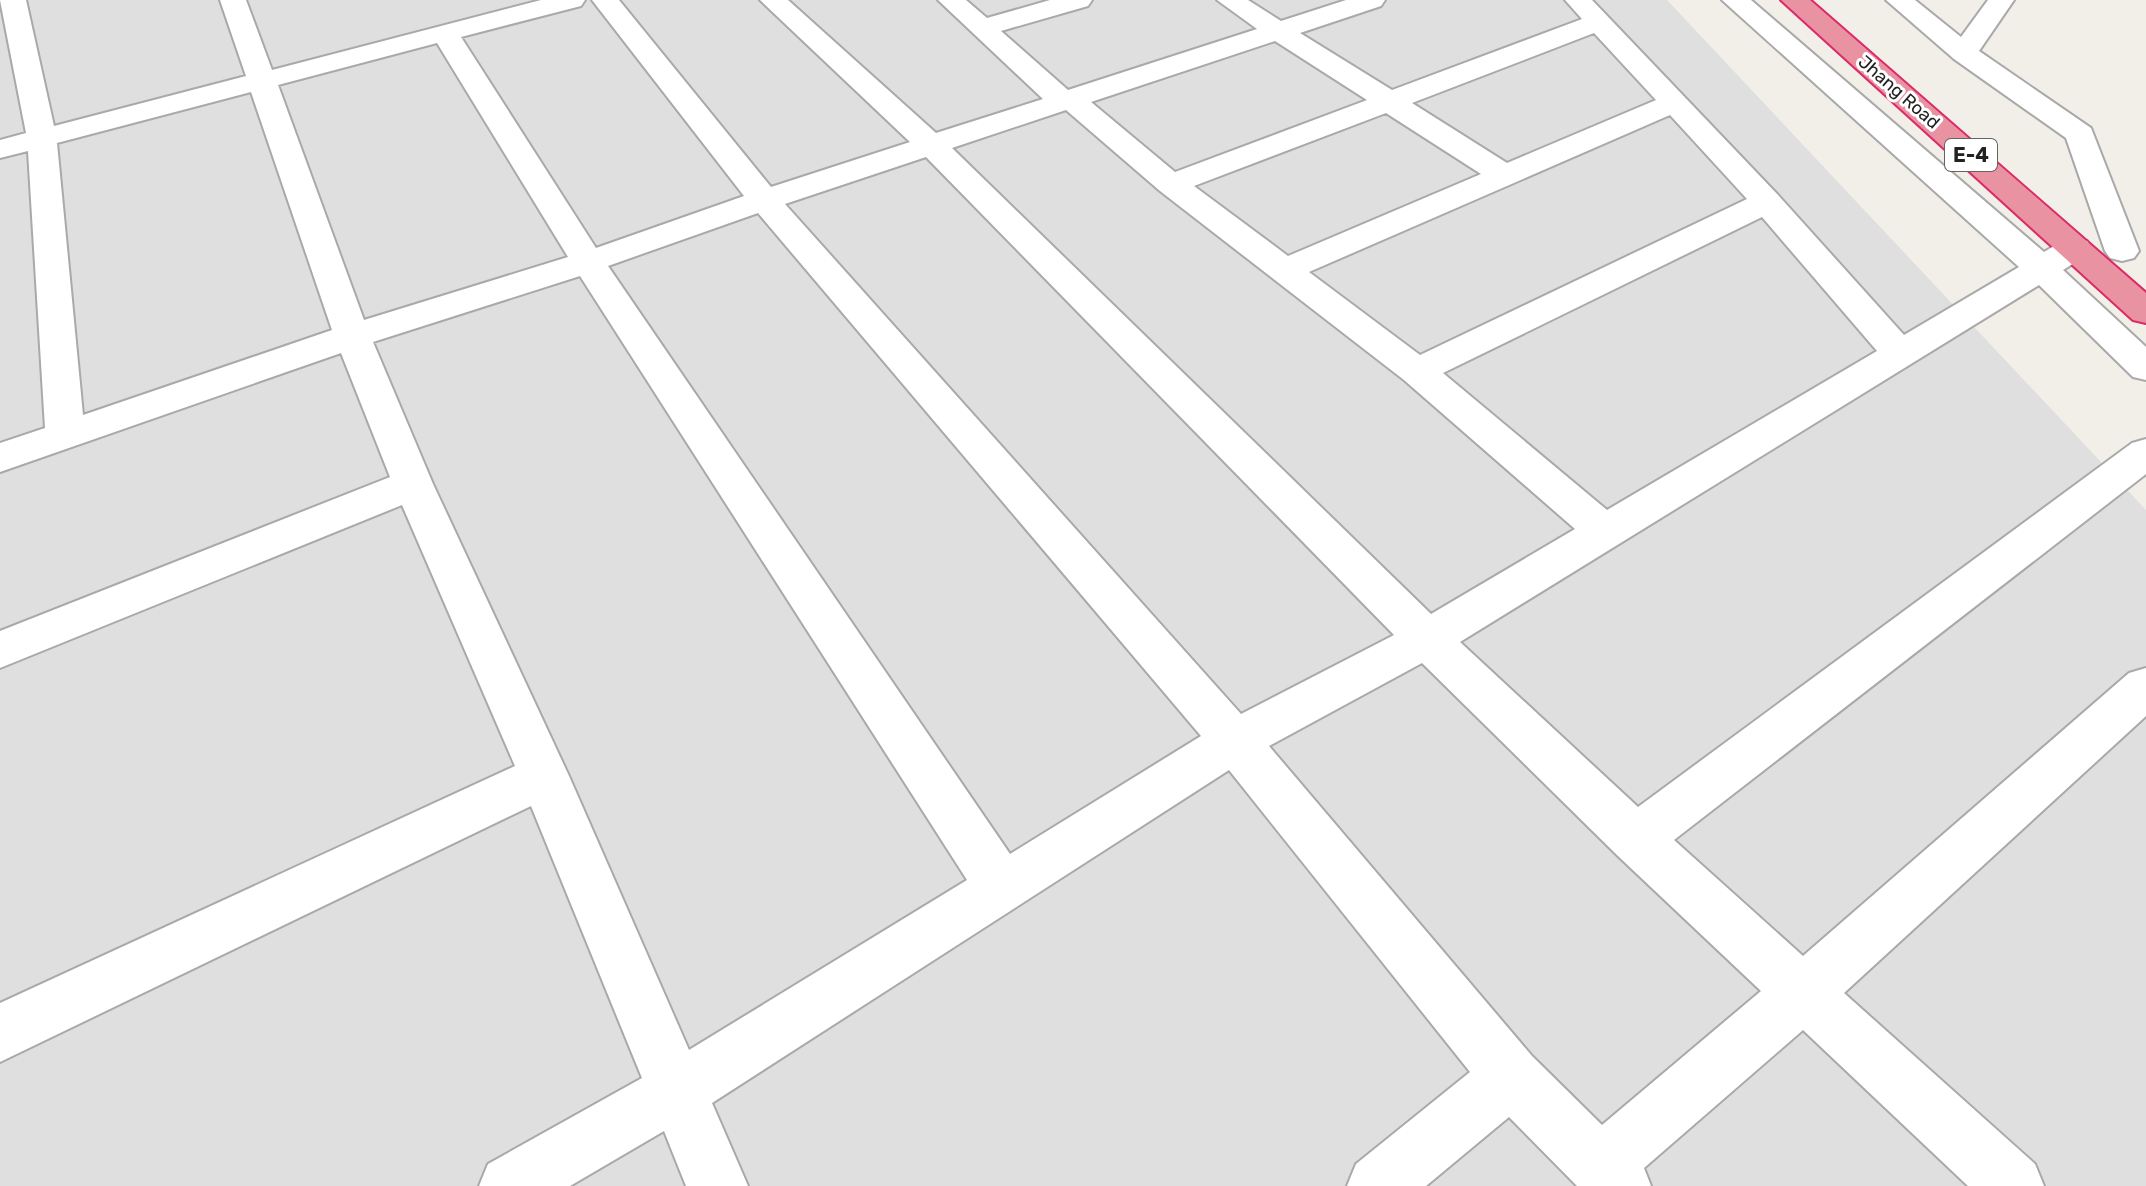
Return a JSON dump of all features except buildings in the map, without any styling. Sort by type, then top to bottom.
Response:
[{"type":"highway","name":"Jhang Road","points":[[1794,0],[1994,175],[2063,242],[2146,312]]},
{"type":"highway","name":"Jhang Road","points":[[1831,0],[2026,167],[1994,175]]},
{"type":"highway","name":"Jhang Road","points":[[2063,242],[2122,251],[2146,271]]},
{"type":"street","points":[[13,0],[42,139],[65,436]]},
{"type":"street","points":[[233,0],[352,336],[413,484],[544,776],[717,1186]]},
{"type":"street","points":[[0,149],[572,0]]},
{"type":"street","points":[[605,0],[764,200],[1235,741],[1511,1077],[1610,1175],[1805,991],[2146,687]]},
{"type":"street","points":[[773,0],[932,146],[1427,639],[1636,839],[1805,991],[2013,1186]]},
{"type":"street","points":[[951,0],[1171,184],[1417,371],[1603,530]]},
{"type":"street","points":[[984,27],[1079,0]]},
{"type":"street","points":[[1230,0],[1506,176]]},
{"type":"street","points":[[0,458],[352,336],[588,262],[764,200],[1372,0]]},
{"type":"street","points":[[1735,0],[2063,242],[2146,368]]},
{"type":"street","points":[[1899,0],[1964,53],[2080,134],[2122,251]]},
{"type":"street","points":[[1964,53],[2001,0]]},
{"type":"street","points":[[1171,184],[1388,100],[1588,11],[1767,202],[1900,354]]},
{"type":"street","points":[[445,34],[588,262],[1001,886]]},
{"type":"street","points":[[1282,271],[1673,103]]},
{"type":"street","points":[[1417,371],[1767,202]]},
{"type":"street","points":[[510,1186],[678,1090],[1235,741],[1427,639],[1603,530],[1900,354],[2063,242]]},
{"type":"street","points":[[1636,839],[2146,453]]},
{"type":"street","points":[[0,650],[413,484]]},
{"type":"street","points":[[0,1033],[544,776]]},
{"type":"street","points":[[1378,1186],[1511,1077]]},
{"type":"shaded area","points":[[0,0],[1667,0],[2146,510],[2146,1186],[0,1186]]}]
